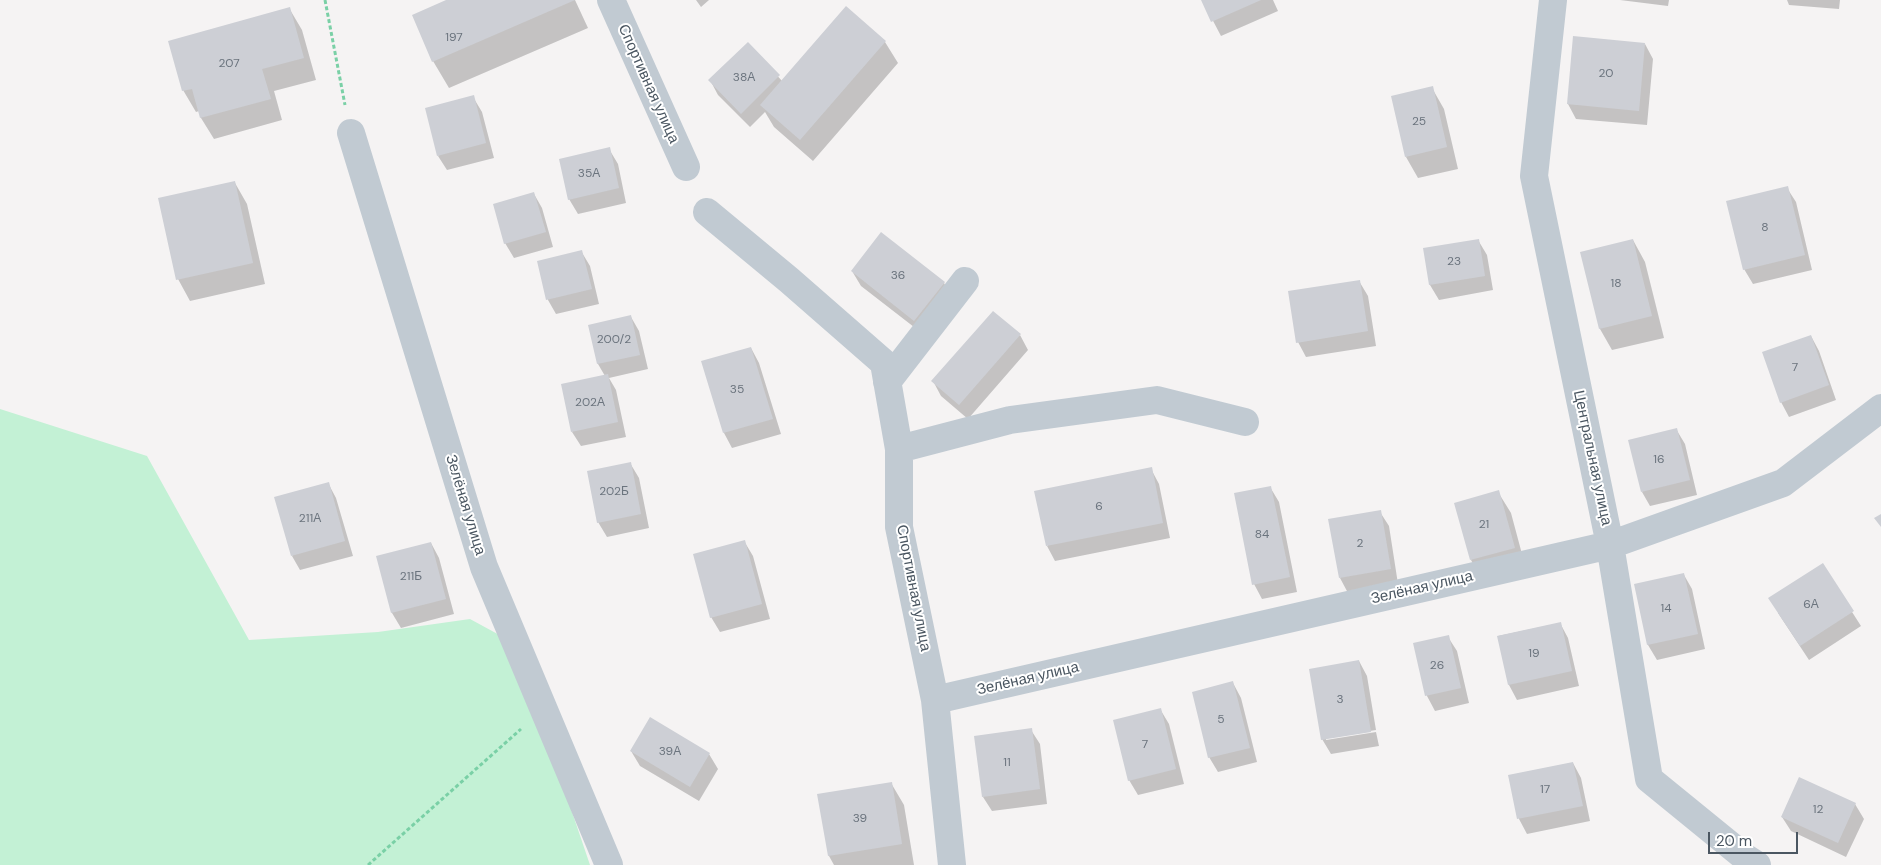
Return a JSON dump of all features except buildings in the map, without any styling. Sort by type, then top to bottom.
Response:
[{"type":"street","name":"Спортивная улица","points":[[611,0],[686,167]]},
{"type":"street","name":"Центральная улица","points":[[1552,0],[1534,176],[1610,545],[1650,780],[1757,865]]},
{"type":"street","name":"Зелёная улица","points":[[351,133],[484,567],[609,865]]},
{"type":"street","name":"Спортивная улица","points":[[707,212],[884,363],[900,449],[900,527],[936,700],[952,865]]},
{"type":"street","points":[[887,382],[965,281]]},
{"type":"street","points":[[900,449],[1010,420],[1157,400],[1246,422]]},
{"type":"street","name":"Зелёная улица","points":[[936,700],[1610,545],[1783,483],[1881,408]]},
{"type":"path","points":[[325,0],[351,133]]},
{"type":"path","points":[[368,865],[543,709]]},
{"type":"green space","points":[[0,409],[147,456],[249,640],[378,632],[470,619],[527,650],[551,750],[590,865],[0,865]]}]
